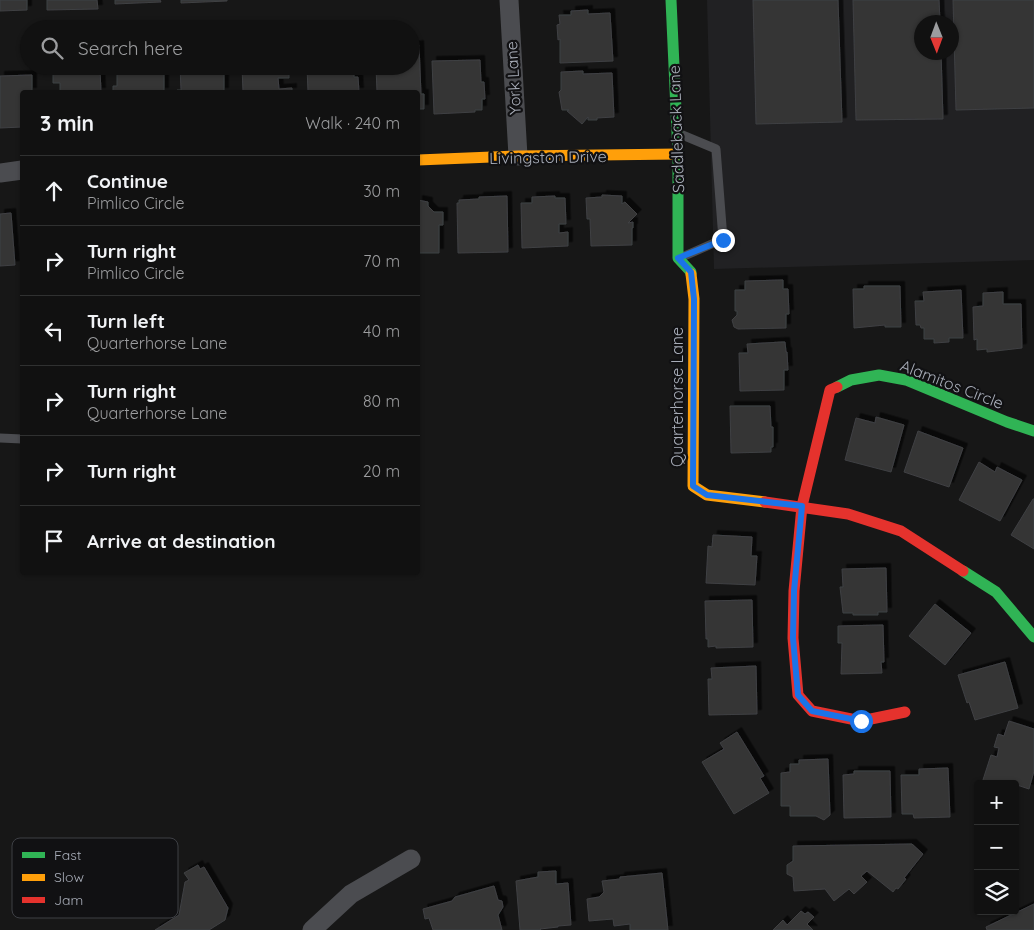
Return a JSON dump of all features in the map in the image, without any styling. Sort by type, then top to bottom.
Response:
[{"type":"street","name":"York Lane","points":[[509,0],[518,156]]},
{"type":"street","name":"Saddleback Lane","points":[[671,0],[678,154],[678,258]]},
{"type":"street","name":"Livingston Drive","points":[[420,160],[518,156],[678,154]]},
{"type":"street","points":[[0,173],[20,170]]},
{"type":"street","name":"Quarterhorse Lane","points":[[678,258],[691,272],[694,299],[693,486],[707,495],[802,506],[848,514],[901,531],[996,592],[1034,637]]},
{"type":"street","name":"Alamitos Circle","points":[[802,506],[830,390],[851,380],[879,375],[906,380],[1007,422],[1034,431]]},
{"type":"street","points":[[802,506],[794,591],[793,638],[798,695],[812,711],[861,721],[905,712]]},
{"type":"street","points":[[312,930],[351,894],[411,859]]},
{"type":"lane","points":[[677,133],[716,149],[723,240],[678,258]]},
{"type":"lane","points":[[0,438],[20,438]]},
{"type":"shaded area","points":[[707,0],[1034,0],[1034,260],[714,269]]},
{"type":"building","points":[[0,0],[27,0],[27,10],[0,11]]},
{"type":"building","points":[[47,0],[97,0],[98,9],[47,10]]},
{"type":"building","points":[[115,0],[160,0],[161,2],[115,4]]},
{"type":"building","points":[[181,0],[227,0],[227,1],[181,3]]},
{"type":"building","points":[[753,0],[838,0],[842,122],[756,124]]},
{"type":"building","points":[[853,0],[939,0],[940,15],[914,15],[914,60],[941,60],[943,119],[856,120]]},
{"type":"building","points":[[953,0],[1034,0],[1034,108],[956,110],[955,60],[959,60],[959,15],[953,15]]},
{"type":"building","points":[[588,10],[588,14],[610,13],[613,61],[560,63],[560,39],[558,40],[557,25],[560,24],[559,15],[571,15],[571,11]]},
{"type":"building","points":[[480,60],[481,82],[484,82],[485,99],[482,99],[482,110],[434,114],[432,61]]},
{"type":"building","points":[[420,70],[421,94],[424,94],[424,109],[420,109],[420,90],[377,90],[376,75],[420,75]]},
{"type":"building","points":[[583,71],[583,74],[612,73],[614,117],[588,120],[588,117],[582,124],[567,111],[569,110],[562,110],[559,92],[561,90],[561,72]]},
{"type":"building","points":[[32,75],[32,90],[20,90],[20,127],[0,128],[0,76]]},
{"type":"building","points":[[53,75],[100,75],[101,90],[60,90],[60,83],[53,83]]},
{"type":"building","points":[[117,75],[164,75],[164,90],[113,90],[113,86],[117,86]]},
{"type":"building","points":[[180,75],[224,75],[224,90],[181,90]]},
{"type":"building","points":[[242,75],[289,75],[289,78],[278,78],[279,89],[292,88],[292,90],[243,90]]},
{"type":"building","points":[[307,75],[354,75],[354,77],[358,77],[359,90],[308,90]]},
{"type":"building","points":[[602,195],[622,196],[622,204],[625,202],[637,214],[628,223],[633,222],[632,245],[591,246],[590,219],[587,219],[586,198],[602,197]]},
{"type":"building","points":[[507,196],[508,252],[458,253],[457,203],[459,203],[459,200]]},
{"type":"building","points":[[555,196],[555,198],[565,198],[566,224],[559,224],[559,233],[568,232],[568,246],[522,248],[521,203],[532,203],[532,197]]},
{"type":"building","points":[[420,200],[428,202],[428,206],[434,212],[443,212],[443,225],[439,225],[439,253],[420,253]]},
{"type":"building","points":[[11,213],[15,265],[0,266],[0,214]]},
{"type":"building","points":[[783,280],[783,289],[788,289],[789,314],[786,314],[786,328],[738,329],[734,327],[732,320],[737,315],[737,311],[735,311],[735,290],[745,290],[745,281]]},
{"type":"building","points":[[864,286],[900,286],[901,327],[885,327],[885,325],[854,328],[853,289],[864,289]]},
{"type":"building","points":[[961,290],[963,338],[949,338],[949,342],[934,343],[934,339],[924,339],[924,328],[916,325],[915,301],[924,301],[923,292]]},
{"type":"building","points":[[1003,292],[1003,304],[1021,304],[1022,348],[987,352],[987,349],[977,350],[977,339],[974,340],[973,307],[983,306],[983,293]]},
{"type":"building","points":[[785,342],[788,370],[784,370],[784,390],[740,391],[739,353],[748,353],[747,344]]},
{"type":"building","points":[[730,406],[770,406],[771,427],[773,427],[773,447],[771,447],[771,452],[731,453]]},
{"type":"building","points":[[876,417],[904,425],[891,472],[845,460],[856,418],[875,423]]},
{"type":"building","points":[[918,431],[963,448],[949,487],[904,472]]},
{"type":"building","points":[[979,462],[995,472],[997,467],[1022,480],[1000,521],[959,500]]},
{"type":"building","points":[[1034,499],[1034,549],[1011,535]]},
{"type":"building","points":[[713,535],[752,537],[751,556],[757,556],[755,585],[706,583],[708,546],[712,547]]},
{"type":"building","points":[[886,568],[887,612],[878,612],[878,615],[843,613],[840,587],[843,587],[842,569]]},
{"type":"building","points":[[752,600],[753,647],[708,647],[705,601]]},
{"type":"building","points":[[935,604],[971,633],[945,665],[909,636]]},
{"type":"building","points":[[883,625],[884,662],[881,662],[882,673],[841,674],[842,643],[838,643],[838,626]]},
{"type":"building","points":[[1005,662],[1018,708],[975,720],[958,675]]},
{"type":"building","points":[[756,666],[757,714],[709,715],[708,679],[712,679],[711,668]]},
{"type":"building","points":[[1009,721],[1034,729],[1034,771],[1029,789],[1019,786],[1019,780],[983,780],[991,755],[997,757],[999,748],[994,747],[998,734],[1004,736]]},
{"type":"building","points":[[737,732],[764,776],[760,778],[769,793],[734,814],[702,762],[724,749],[720,743]]},
{"type":"building","points":[[828,759],[830,815],[824,820],[816,816],[790,816],[790,806],[781,806],[781,773],[790,772],[790,764],[799,764],[799,760]]},
{"type":"building","points":[[948,768],[950,817],[914,818],[913,814],[902,814],[901,775],[919,775],[919,769]]},
{"type":"building","points":[[854,771],[890,771],[891,817],[844,818],[843,775],[854,774]]},
{"type":"building","points":[[912,844],[923,854],[904,878],[906,879],[893,892],[867,871],[861,876],[867,882],[854,894],[849,889],[834,901],[825,889],[794,891],[793,877],[787,874],[787,865],[793,861],[793,846]]},
{"type":"building","points":[[198,865],[200,869],[204,867],[228,908],[225,920],[209,930],[155,930],[174,918],[178,918],[185,882],[189,880],[184,873]]},
{"type":"building","points":[[556,871],[556,884],[568,883],[571,925],[541,930],[520,930],[516,881],[538,877],[538,872]]},
{"type":"building","points":[[662,873],[668,930],[630,930],[630,924],[614,926],[613,919],[589,921],[587,899],[599,897],[604,892],[602,881],[620,879],[620,877]]},
{"type":"building","points":[[494,886],[498,900],[502,901],[503,907],[498,915],[502,930],[433,930],[429,918],[425,919],[423,909],[452,901],[455,897]]},
{"type":"building","points":[[1034,904],[1034,930],[987,930],[986,927],[1011,915],[1019,915],[1019,911]]},
{"type":"building","points":[[801,911],[805,914],[808,912],[814,917],[807,924],[813,930],[773,930],[783,920],[787,925]]},
{"type":"traffic: fast","points":[[671,0],[678,154],[678,258],[691,274]]},
{"type":"traffic: fast","points":[[837,387],[851,380],[879,375],[906,380],[1007,422],[1034,431]]},
{"type":"traffic: fast","points":[[963,571],[996,592],[1034,637]]},
{"type":"traffic: slow","points":[[420,160],[518,156],[678,154]]},
{"type":"traffic: slow","points":[[691,274],[694,299],[693,486],[707,495],[765,502]]},
{"type":"traffic: jam","points":[[837,387],[830,390],[802,506],[794,591],[793,638],[798,695],[812,711],[861,721],[905,712]]},
{"type":"traffic: jam","points":[[765,502],[848,514],[901,531],[963,571]]},
{"type":"route","points":[[723,240],[678,258],[691,272],[694,299],[693,486],[707,495],[802,506],[794,591],[793,638],[798,695],[812,711],[861,721]]}]
